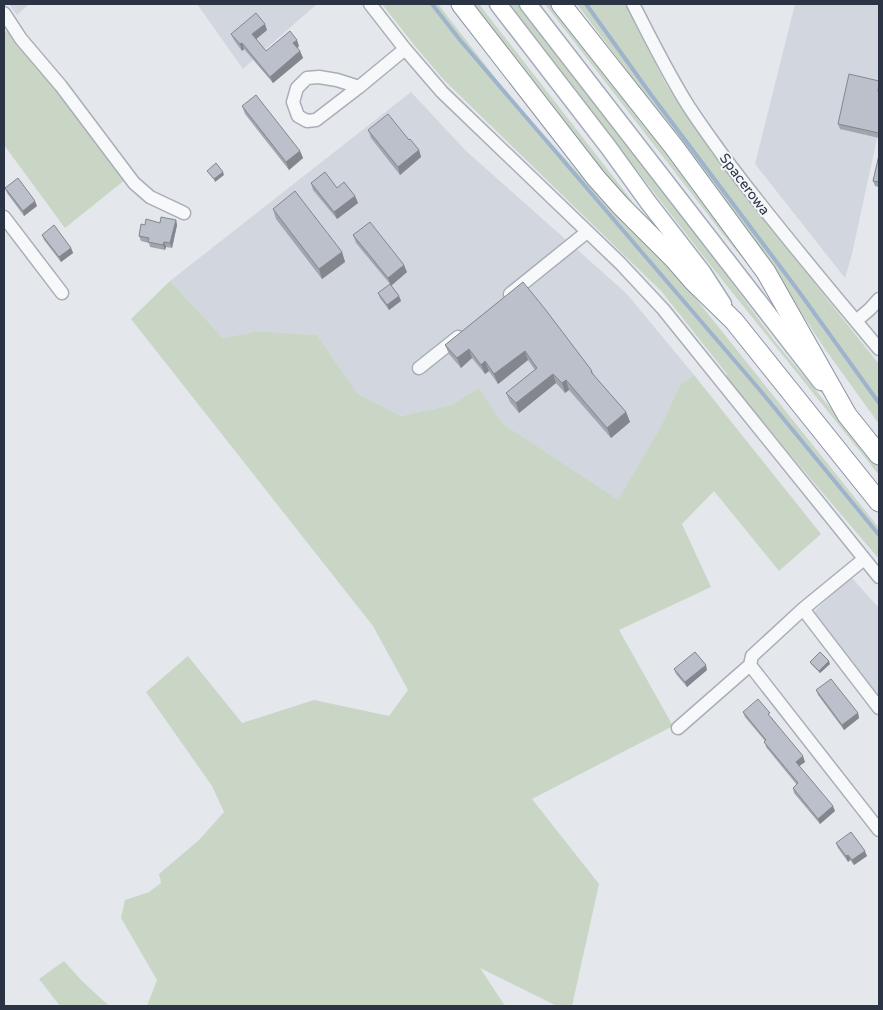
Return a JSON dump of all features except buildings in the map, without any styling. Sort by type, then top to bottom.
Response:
[{"type":"highway","points":[[461,4],[607,191],[734,321],[879,502]]},
{"type":"highway","points":[[561,4],[674,148],[766,272],[847,415],[879,455]]},
{"type":"main road","points":[[498,4],[703,273],[734,321]]},
{"type":"main road","points":[[528,4],[847,415]]},
{"type":"street","points":[[370,4],[442,92],[620,263],[663,309],[879,577]]},
{"type":"street","name":"Spacerowa","points":[[633,4],[663,64],[690,109],[745,185],[879,349]]},
{"type":"street","points":[[4,13],[21,39],[61,86],[134,183],[150,196],[184,213]]},
{"type":"street","points":[[359,87],[319,76],[307,78],[297,88],[292,102],[298,116],[307,121],[316,120],[359,87],[405,49]]},
{"type":"street","points":[[4,217],[62,293]]},
{"type":"street","points":[[502,301],[587,232]]},
{"type":"street","points":[[856,320],[879,300]]},
{"type":"street","points":[[418,368],[463,332]]},
{"type":"street","points":[[678,728],[750,665],[752,656],[803,609],[864,559]]},
{"type":"street","points":[[803,609],[879,708]]},
{"type":"street","points":[[750,665],[879,830]]},
{"type":"shaded area","points":[[9,4],[29,4],[17,15]]},
{"type":"shaded area","points":[[197,4],[317,4],[243,69]]},
{"type":"shaded area","points":[[795,4],[879,4],[879,129],[845,278],[755,164]]},
{"type":"shaded area","points":[[411,92],[465,150],[626,293],[694,375],[680,385],[660,428],[618,501],[502,423],[479,388],[451,405],[401,416],[358,394],[317,335],[257,331],[223,338],[170,281]]},
{"type":"shaded area","points":[[851,577],[879,608],[879,704],[807,618]]},
{"type":"green space","points":[[382,4],[438,4],[514,102],[599,196],[681,280],[879,528],[879,559],[726,377],[727,374],[662,292],[444,80]]},
{"type":"green space","points":[[471,4],[479,4],[632,201],[627,204]]},
{"type":"green space","points":[[508,4],[518,4],[727,276],[776,343],[879,466],[879,475],[711,266]]},
{"type":"green space","points":[[545,4],[555,4],[665,147],[771,293],[722,233]]},
{"type":"green space","points":[[577,4],[625,4],[667,86],[767,224],[879,364],[879,424],[825,349],[752,238]]},
{"type":"green space","points":[[9,28],[126,179],[65,228],[4,145],[4,33]]},
{"type":"green space","points":[[170,281],[223,338],[257,331],[317,335],[358,394],[401,416],[451,405],[479,388],[502,423],[618,500],[660,428],[680,385],[694,375],[821,534],[779,571],[714,491],[682,524],[711,587],[619,630],[673,726],[532,799],[599,884],[572,1006],[557,1006],[480,968],[505,1006],[147,1006],[157,980],[121,918],[125,900],[149,892],[161,883],[159,874],[199,840],[224,812],[212,786],[146,692],[188,656],[242,723],[314,700],[389,716],[408,690],[373,626],[131,319]]},
{"type":"green space","points":[[64,961],[109,1006],[60,1006],[39,979]]},
{"type":"waterway","points":[[432,4],[460,40],[759,389],[879,535]]},
{"type":"waterway","points":[[586,4],[879,403]]}]
